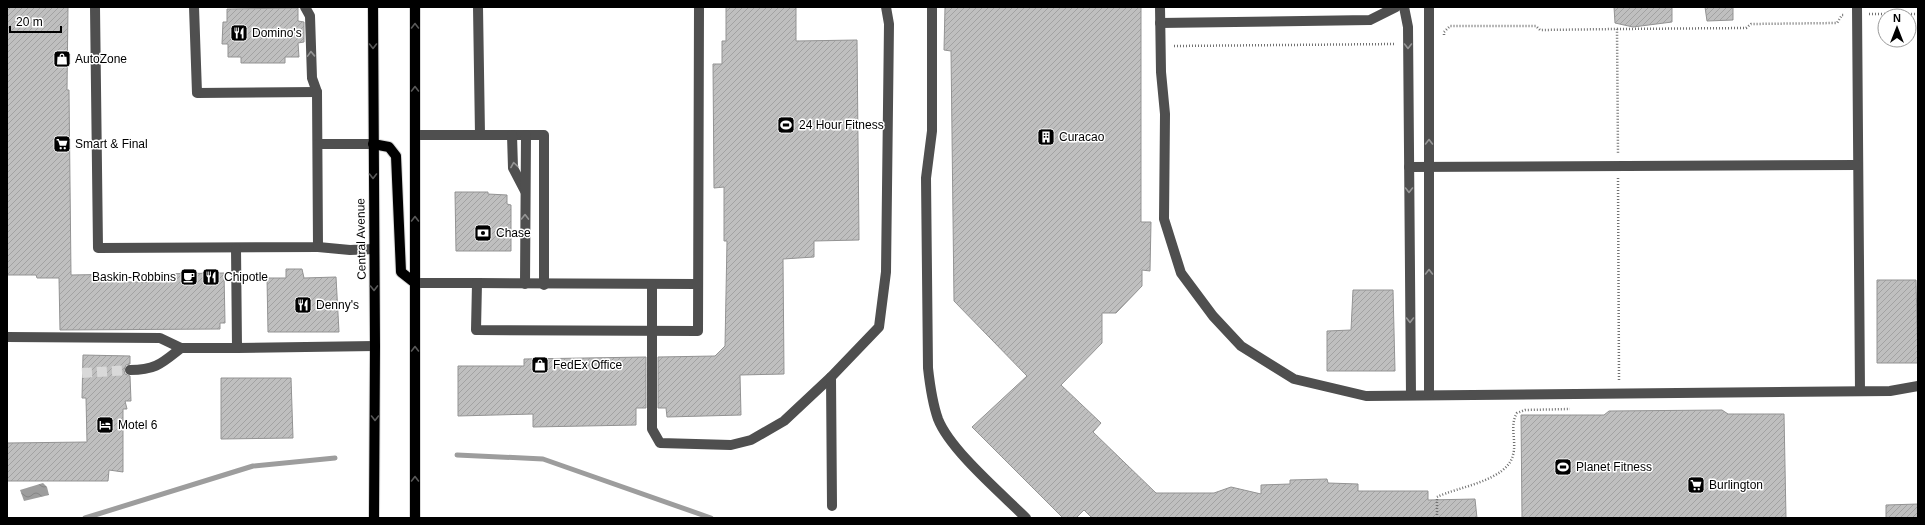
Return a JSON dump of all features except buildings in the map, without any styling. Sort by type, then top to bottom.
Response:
[{"type":"main road","name":"Central Avenue","points":[[373,7],[375,346],[374,518]]},
{"type":"main road","points":[[415,7],[415,518]]},
{"type":"main road","points":[[373,144],[389,147],[396,156],[401,272],[415,283]]},
{"type":"lane","points":[[94,7],[98,248],[318,247],[350,250],[374,249]]},
{"type":"lane","points":[[194,7],[197,93],[317,92]]},
{"type":"lane","points":[[305,7],[310,16],[312,78],[317,92],[318,247]]},
{"type":"lane","points":[[478,7],[480,135]]},
{"type":"lane","points":[[477,283],[476,330],[698,331],[699,7]]},
{"type":"lane","points":[[652,284],[652,429],[660,443],[731,444],[751,440],[784,421],[831,377],[879,327],[886,272],[889,24],[886,7]]},
{"type":"lane","points":[[932,7],[932,131],[926,178],[928,368],[931,396],[939,421],[954,443],[1026,518]]},
{"type":"lane","points":[[1160,7],[1160,46],[1165,114],[1164,219],[1181,274],[1213,316],[1241,346],[1294,379],[1366,396],[1890,391],[1918,386]]},
{"type":"lane","points":[[1160,23],[1370,20],[1396,7]]},
{"type":"lane","points":[[1404,7],[1408,27],[1411,396]]},
{"type":"lane","points":[[1429,7],[1429,395]]},
{"type":"lane","points":[[1857,11],[1860,391]]},
{"type":"lane","points":[[415,135],[544,135],[544,285]]},
{"type":"lane","points":[[512,135],[513,168],[526,193]]},
{"type":"lane","points":[[524,284],[526,135]]},
{"type":"lane","points":[[318,144],[373,144]]},
{"type":"lane","points":[[1409,167],[1858,165]]},
{"type":"lane","points":[[236,248],[237,348]]},
{"type":"lane","points":[[415,283],[544,285],[698,284]]},
{"type":"lane","points":[[7,337],[160,338],[181,348],[375,346]]},
{"type":"lane","points":[[130,370],[147,370],[162,363],[181,348]]},
{"type":"lane","points":[[831,377],[832,506]]},
{"type":"path","points":[[1429,43],[1444,43],[1444,32],[1450,26],[1536,26],[1540,30],[1746,28],[1751,24],[1837,23],[1842,15],[1857,11],[1918,14]]},
{"type":"path","points":[[1617,29],[1620,394]]},
{"type":"path","points":[[1160,46],[1408,44]]},
{"type":"path","points":[[1437,518],[1437,498],[1483,481],[1505,469],[1513,456],[1512,420],[1516,413],[1525,410],[1572,409]]},
{"type":"water","points":[[43,483],[47,487],[49,495],[24,501],[20,490]]},
{"type":"waterway","points":[[457,455],[543,459],[711,518]]},
{"type":"waterway","points":[[85,518],[253,466],[335,458]]},
{"type":"tunnel","points":[[82,373],[130,370]]},
{"type":"place","name":"Domino's","points":[[239,33]]},
{"type":"place","name":"AutoZone","points":[[62,59]]},
{"type":"place","name":"24 Hour Fitness","points":[[786,125]]},
{"type":"place","name":"Curacao","points":[[1046,137]]},
{"type":"place","name":"Smart & Final","points":[[62,144]]},
{"type":"place","name":"Chase","points":[[483,233]]},
{"type":"place","name":"Baskin-Robbins","points":[[189,277]]},
{"type":"place","name":"Chipotle","points":[[211,277]]},
{"type":"place","name":"Denny's","points":[[303,305]]},
{"type":"place","name":"FedEx Office","points":[[540,365]]},
{"type":"place","name":"Motel 6","points":[[105,425]]},
{"type":"place","name":"Planet Fitness","points":[[1563,467]]},
{"type":"place","name":"Burlington","points":[[1696,485]]}]
